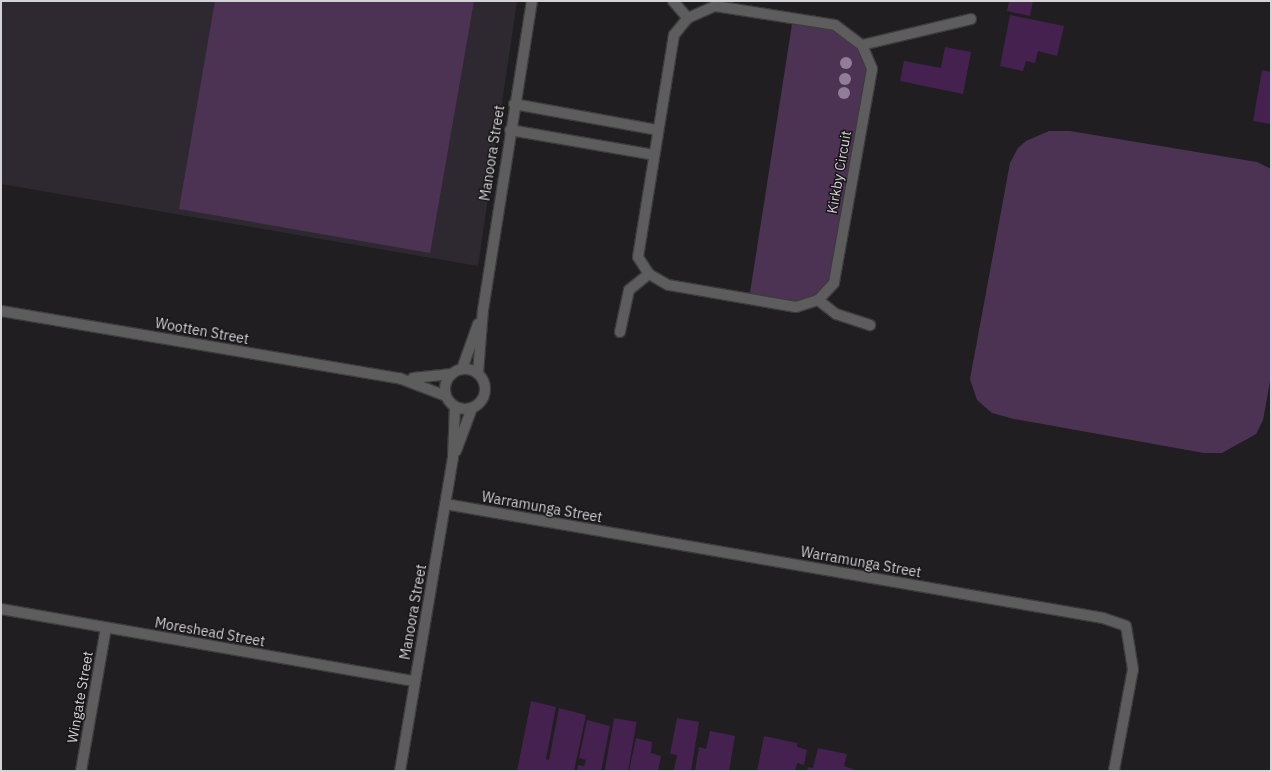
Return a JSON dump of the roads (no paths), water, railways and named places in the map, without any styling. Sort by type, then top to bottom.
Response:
[{"type":"street","name":"Manoora Street","points":[[478,373],[483,310],[514,104],[532,1]]},
{"type":"street","points":[[673,1],[688,18]]},
{"type":"street","name":"Kirkby Circuit","points":[[715,6],[835,25],[862,45],[872,69],[834,283],[818,300],[796,307],[668,285],[649,274],[638,258],[657,130],[674,35],[688,18],[715,6]]},
{"type":"street","points":[[862,45],[971,19]]},
{"type":"street","points":[[514,104],[657,130]]},
{"type":"street","points":[[510,130],[654,156]]},
{"type":"street","points":[[620,332],[629,290],[649,274]]},
{"type":"street","points":[[818,300],[836,314],[870,325]]},
{"type":"street","name":"Manoora Street","points":[[462,369],[483,310]]},
{"type":"street","name":"Wootten Street","points":[[1,311],[399,378],[431,379],[452,374]]},
{"type":"street","points":[[462,369],[478,373],[484,382],[485,392],[472,408],[455,407],[446,396],[446,382],[452,374],[462,369]]},
{"type":"street","name":"Wootten Street","points":[[399,378],[446,396]]},
{"type":"street","name":"Manoora Street","points":[[400,771],[453,458],[455,407]]},
{"type":"street","name":"Manoora Street","points":[[453,458],[472,408]]},
{"type":"street","name":"Warramunga Street","points":[[445,504],[1095,616],[1126,626],[1133,669],[1114,771]]},
{"type":"street","name":"Moreshead Street","points":[[1,609],[415,681]]},
{"type":"street","name":"Wingate Street","points":[[82,771],[106,628]]}]
